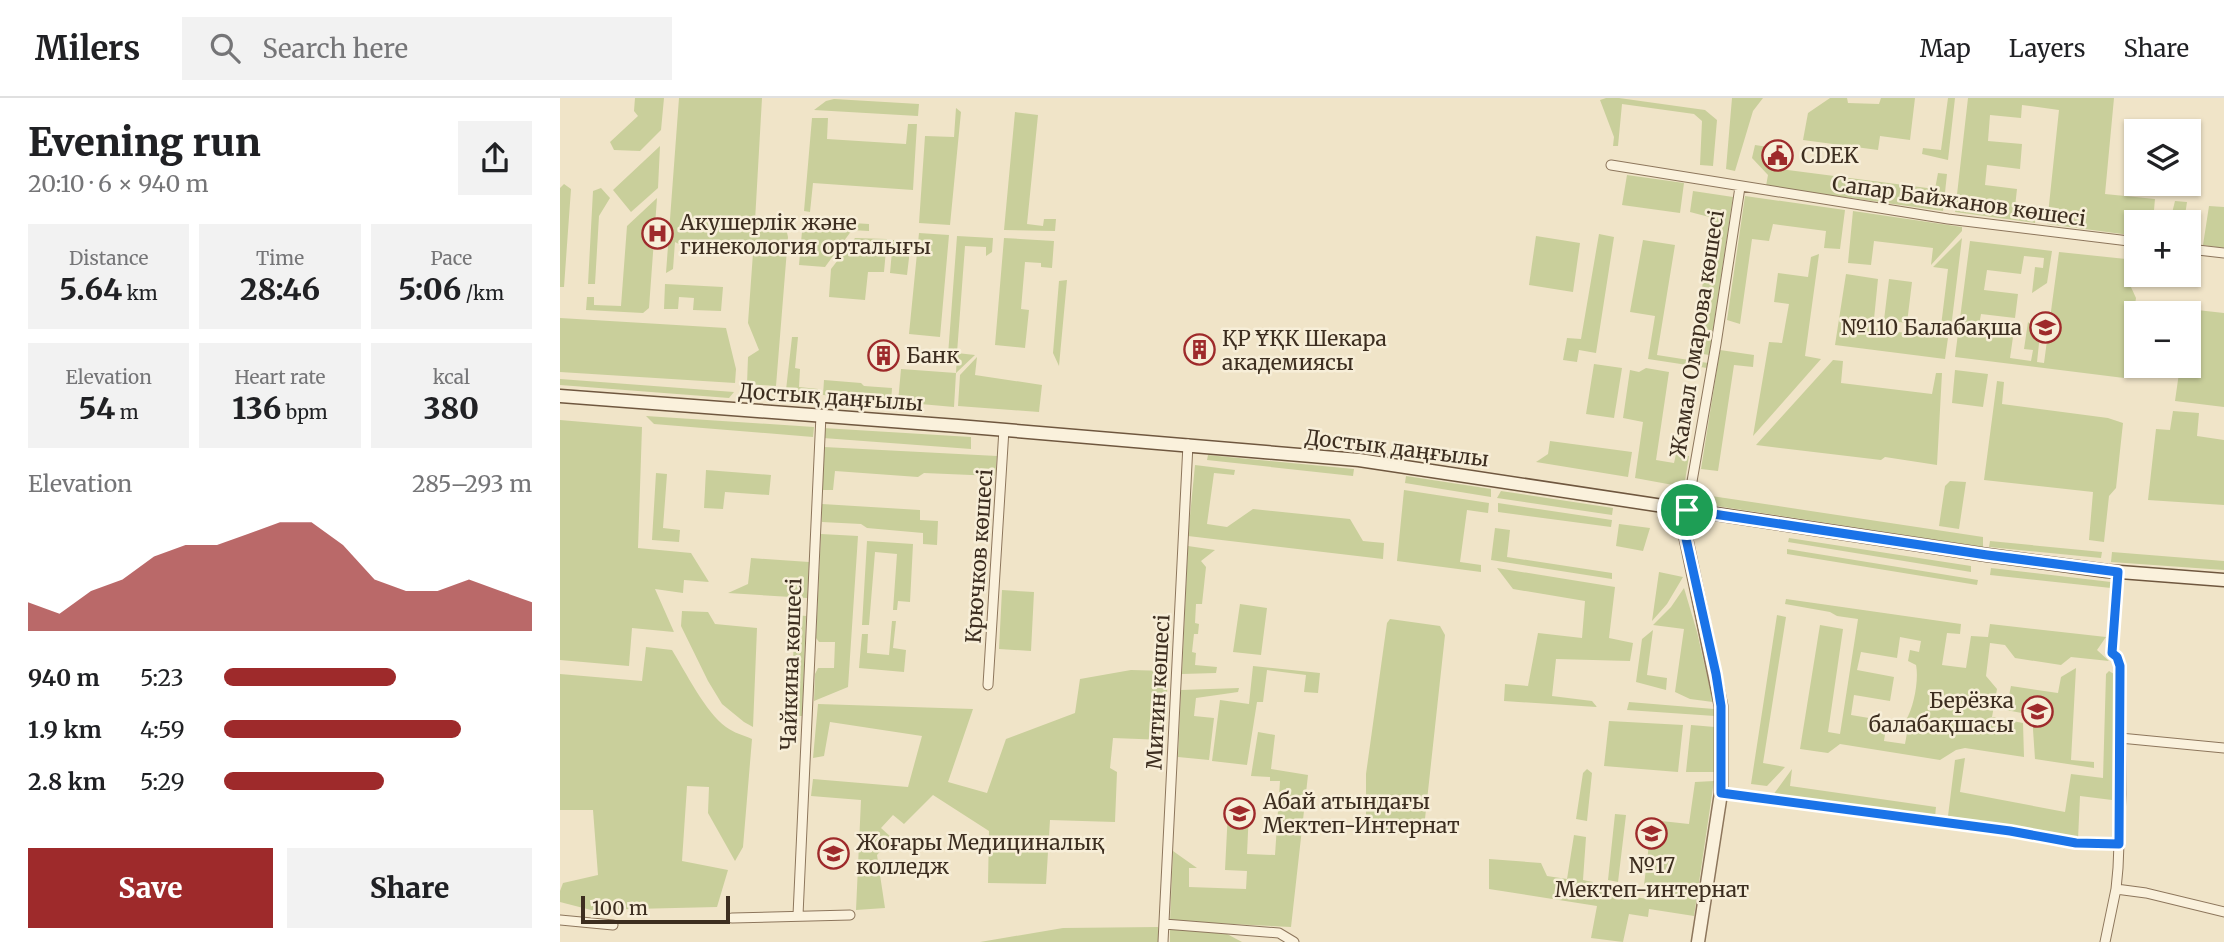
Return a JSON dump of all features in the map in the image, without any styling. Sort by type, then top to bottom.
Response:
[{"type":"main road","name":"Достық даңғылы","points":[[560,396],[1188,444],[1402,466],[1987,555],[2118,572],[2224,580]]},
{"type":"main road","name":"Жамал Омарова көшесі","points":[[1687,510],[1685,534],[1721,706],[1721,793],[1698,942]]},
{"type":"street","name":"Сапар Байжанов көшесі","points":[[1611,165],[1948,219],[2124,240]]},
{"type":"street","name":"Жамал Омарова көшесі","points":[[1687,510],[1740,187]]},
{"type":"street","points":[[2201,250],[2224,253]]},
{"type":"street","name":"Чайкина көшесі","points":[[798,915],[821,415]]},
{"type":"street","name":"Крючков көшесі","points":[[988,685],[1004,429]]},
{"type":"street","name":"Митин көшесі","points":[[1163,942],[1188,444]]},
{"type":"street","points":[[2105,942],[2116,889],[2119,844],[2120,663],[2112,653],[2118,572]]},
{"type":"street","points":[[2120,738],[2224,748]]},
{"type":"street","points":[[1721,793],[2010,831],[2076,843],[2119,844]]},
{"type":"street","points":[[2116,889],[2146,893],[2224,912]]},
{"type":"street","points":[[732,918],[850,915]]},
{"type":"street","points":[[560,920],[613,925]]},
{"type":"street","points":[[1164,924],[1279,933],[1294,942]]},
{"type":"green space","points":[[635,98],[664,98],[661,130],[640,151],[614,150],[610,142],[638,116],[634,111]]},
{"type":"green space","points":[[679,98],[762,98],[755,221],[785,224],[788,237],[776,386],[747,384],[748,357],[759,350],[748,323],[753,253],[690,250],[675,242],[673,269],[666,273]]},
{"type":"green space","points":[[1606,98],[1705,110],[1717,120],[1713,166],[1700,165],[1702,121],[1694,114],[1622,104],[1618,146],[1613,146],[1614,137],[1600,100]]},
{"type":"green space","points":[[1732,98],[1763,98],[1753,111],[1735,171],[1726,169]]},
{"type":"green space","points":[[1830,98],[1847,98],[1848,103],[1879,104],[1881,98],[1915,98],[1910,140],[1880,136],[1878,150],[1803,140],[1808,113]]},
{"type":"green space","points":[[1948,98],[1955,98],[1948,160],[1922,154],[1923,148],[1941,150]]},
{"type":"green space","points":[[1968,98],[2114,98],[2105,194],[2155,199],[2154,210],[2124,210],[2124,234],[2047,224],[2059,110],[2022,105],[2021,118],[1990,115],[1988,141],[2022,144],[2020,169],[1987,165],[1985,185],[2017,189],[2015,207],[2037,209],[2035,223],[1955,212]]},
{"type":"green space","points":[[834,99],[919,104],[918,116],[814,110],[826,101]]},
{"type":"green space","points":[[956,108],[961,112],[950,225],[919,223],[925,136],[954,137]]},
{"type":"green space","points":[[1015,112],[1038,115],[1027,224],[1043,226],[1044,219],[1056,219],[1055,231],[1004,230]]},
{"type":"green space","points":[[812,118],[828,118],[827,139],[906,144],[908,124],[917,124],[913,190],[813,183],[810,212],[804,211]]},
{"type":"green space","points":[[1755,145],[1775,148],[1773,168],[1935,189],[1938,173],[1947,174],[1943,211],[1766,186],[1768,175],[1752,158]]},
{"type":"green space","points":[[660,146],[658,188],[631,212],[613,190]]},
{"type":"green space","points":[[1627,175],[1684,183],[1680,213],[1622,205]]},
{"type":"green space","points":[[564,184],[571,189],[564,287],[560,287],[560,188]]},
{"type":"green space","points":[[601,188],[610,198],[599,216],[595,284],[588,284],[593,191]]},
{"type":"green space","points":[[1693,191],[1733,197],[1709,355],[1692,352],[1713,218],[1690,212]]},
{"type":"green space","points":[[1745,196],[1845,210],[1840,249],[1824,248],[1826,231],[1773,224],[1769,241],[1752,239],[1740,324],[1727,320]]},
{"type":"green space","points":[[657,198],[649,308],[643,313],[586,310],[587,297],[594,297],[594,305],[621,306],[627,226]]},
{"type":"green space","points":[[2175,201],[2187,202],[2186,210],[2173,210]]},
{"type":"green space","points":[[2209,206],[2224,207],[2224,248],[2203,245]]},
{"type":"green space","points":[[1853,211],[1962,227],[1962,231],[1931,265],[1933,248],[1874,241],[1871,265],[1848,263]]},
{"type":"green space","points":[[803,220],[869,224],[869,231],[852,230],[825,267],[799,265]]},
{"type":"green space","points":[[919,233],[949,235],[940,337],[909,334]]},
{"type":"green space","points":[[1599,234],[1614,237],[1596,353],[1579,350],[1577,362],[1563,360],[1567,338],[1581,339]]},
{"type":"green space","points":[[957,236],[993,238],[992,252],[986,256],[986,247],[965,246],[957,353],[975,355],[956,373],[957,356],[948,355]]},
{"type":"green space","points":[[1536,236],[1580,243],[1573,292],[1529,285]]},
{"type":"green space","points":[[855,238],[887,239],[884,272],[868,272],[865,300],[829,297],[831,269]]},
{"type":"green space","points":[[1004,238],[1054,241],[1052,268],[1041,267],[1041,263],[1025,262],[1021,309],[1029,310],[1025,348],[995,345]]},
{"type":"green space","points":[[1962,238],[1951,328],[1941,326],[1948,269],[1933,267]]},
{"type":"green space","points":[[893,240],[911,241],[907,275],[890,273]]},
{"type":"green space","points":[[1643,240],[1675,245],[1657,355],[1708,363],[1707,368],[1648,359],[1655,316],[1630,312]]},
{"type":"green space","name":"№110 Балабақша","points":[[1970,241],[2052,251],[2047,283],[2032,293],[2035,267],[2043,268],[2044,258],[2024,256],[2021,274],[1987,270],[1984,290],[2018,294],[2015,318],[1981,314],[1978,332],[2013,337],[2010,358],[2031,361],[2033,350],[2024,349],[2028,322],[2040,334],[2037,362],[2044,363],[2059,252],[2124,259],[2124,287],[2131,287],[2136,298],[2136,301],[2124,301],[2124,378],[1955,357]]},
{"type":"green space","points":[[1819,254],[1805,356],[1821,359],[1753,436],[1769,342],[1782,343],[1789,304],[1774,302],[1778,273],[1808,277],[1811,257]]},
{"type":"green space","points":[[1846,274],[1878,279],[1873,329],[1948,338],[1945,359],[1835,345]]},
{"type":"green space","points":[[1889,279],[1912,282],[1907,323],[1884,320]]},
{"type":"green space","points":[[1067,280],[1059,366],[1053,353],[1059,281]]},
{"type":"green space","points":[[665,284],[723,287],[721,311],[693,310],[694,298],[679,297],[678,309],[664,309]]},
{"type":"green space","points":[[2201,310],[2224,313],[2224,407],[2175,401],[2178,378],[2201,378]]},
{"type":"green space","points":[[560,318],[726,328],[736,369],[735,383],[560,372]]},
{"type":"green space","points":[[792,337],[798,337],[795,368],[800,369],[799,387],[818,389],[818,395],[786,390]]},
{"type":"green space","points":[[1720,350],[1754,355],[1753,367],[1734,365],[1718,471],[1701,469]]},
{"type":"green space","points":[[977,357],[975,375],[1042,385],[1039,412],[958,406],[960,375]]},
{"type":"green space","points":[[1833,360],[1843,361],[1841,383],[1932,394],[1936,373],[1942,373],[1937,465],[1885,457],[1881,460],[1756,445]]},
{"type":"green space","points":[[1594,364],[1622,368],[1614,418],[1586,414]]},
{"type":"green space","points":[[1646,368],[1669,372],[1656,460],[1674,463],[1676,454],[1689,456],[1684,487],[1635,478],[1643,422],[1623,418],[1630,370],[1639,372]]},
{"type":"green space","points":[[901,369],[956,373],[954,407],[898,402]]},
{"type":"green space","points":[[1955,370],[1988,374],[1983,407],[1952,403]]},
{"type":"green space","points":[[560,379],[734,392],[729,398],[560,385]]},
{"type":"green space","points":[[824,380],[892,388],[891,401],[823,395]]},
{"type":"green space","points":[[1997,381],[2004,382],[2002,404],[2108,418],[2123,423],[2116,488],[2109,496],[2104,542],[2089,540],[2093,492],[1984,480]]},
{"type":"green space","points":[[2173,411],[2199,413],[2197,436],[2224,440],[2224,505],[2148,500],[2156,429],[2170,430]]},
{"type":"green space","points":[[646,416],[814,427],[813,437],[654,424]]},
{"type":"green space","points":[[560,420],[642,427],[638,548],[691,553],[709,582],[684,580],[683,593],[655,589],[674,632],[632,628],[629,666],[560,660]]},
{"type":"green space","points":[[823,428],[971,437],[971,449],[823,438]]},
{"type":"green space","points":[[1550,441],[1632,452],[1628,477],[1536,462],[1548,454]]},
{"type":"green space","points":[[824,447],[997,456],[995,476],[924,473],[918,477],[835,471],[833,490],[821,490]]},
{"type":"green space","points":[[1208,455],[1354,469],[1353,476],[1207,460]]},
{"type":"green space","points":[[1195,465],[1235,470],[1234,475],[1214,473],[1207,524],[1227,527],[1253,509],[1350,519],[1363,541],[1384,543],[1383,559],[1188,536]]},
{"type":"green space","points":[[706,470],[771,475],[769,495],[725,492],[723,509],[704,508]]},
{"type":"green space","points":[[656,473],[667,474],[663,528],[680,530],[679,542],[652,540]]},
{"type":"green space","points":[[1406,476],[1491,489],[1491,497],[1405,483]]},
{"type":"green space","points":[[1950,481],[1966,482],[1959,529],[1939,526],[1945,486]]},
{"type":"green space","points":[[1404,490],[1489,503],[1488,513],[1467,510],[1460,562],[1481,565],[1481,572],[1397,561]]},
{"type":"green space","points":[[1501,491],[1613,508],[1612,515],[1497,498]]},
{"type":"green space","points":[[1698,494],[1983,537],[1983,547],[1697,503]]},
{"type":"green space","points":[[1498,503],[1612,520],[1611,527],[1498,512]]},
{"type":"green space","points":[[822,504],[920,510],[920,520],[938,521],[937,545],[923,544],[923,533],[867,528],[861,524],[822,522]]},
{"type":"green space","points":[[1619,524],[1650,528],[1643,551],[1616,546]]},
{"type":"green space","points":[[1495,528],[1510,530],[1507,557],[1612,573],[1612,579],[1491,560]]},
{"type":"green space","points":[[821,534],[858,536],[848,687],[814,701],[815,674],[818,668],[834,668],[835,642],[819,642],[816,638]]},
{"type":"green space","points":[[1789,538],[1971,566],[1971,572],[1788,542]]},
{"type":"green space","points":[[867,541],[913,544],[910,602],[898,601],[897,610],[893,610],[897,554],[875,552],[869,625],[862,625]]},
{"type":"green space","points":[[1990,541],[2102,552],[2101,558],[1989,547]]},
{"type":"green space","points":[[1188,546],[1215,550],[1201,561],[1206,567],[1202,604],[1196,604],[1195,623],[1199,624],[1198,634],[1194,634],[1192,652],[1196,653],[1195,665],[1217,667],[1216,673],[1182,674]]},
{"type":"green space","points":[[1787,549],[1978,580],[1977,585],[1787,554]]},
{"type":"green space","points":[[2112,552],[2224,561],[2224,570],[2111,562]]},
{"type":"green space","points":[[751,558],[809,562],[807,598],[728,593],[748,584]]},
{"type":"green space","points":[[1497,568],[1615,587],[1609,638],[1633,643],[1630,661],[1556,659],[1552,696],[1592,701],[1597,707],[1504,701],[1505,684],[1528,686],[1538,633],[1582,638],[1585,601],[1513,589]]},
{"type":"green space","points":[[1991,568],[2111,582],[2111,588],[1990,575]]},
{"type":"green space","points":[[1659,572],[1683,577],[1667,604],[1652,621]]},
{"type":"green space","points":[[1684,588],[1713,702],[1690,699],[1675,692],[1684,629],[1653,625],[1671,607]]},
{"type":"green space","points":[[1002,590],[1034,592],[1031,651],[999,649]]},
{"type":"green space","points":[[1786,599],[1961,624],[1960,634],[1947,633],[1942,665],[1966,668],[1971,636],[1988,637],[1990,624],[2106,637],[2097,650],[2109,661],[2071,657],[2061,665],[2015,658],[2005,645],[1990,643],[1986,676],[1997,689],[1992,717],[2023,723],[2024,757],[1965,748],[1940,760],[1840,744],[1828,753],[1800,749],[1820,625],[1843,629],[1828,732],[1840,734],[1858,619],[1785,604]],"holes":[[[1900,637],[1921,641],[1919,652],[1910,650],[1908,661],[1916,665],[1917,671],[1915,693],[1909,715],[1906,720],[1899,721],[1897,731],[1907,733],[1905,744],[1884,741],[1887,721],[1851,715],[1854,695],[1890,701],[1894,677],[1857,670],[1861,652],[1897,658]]]},
{"type":"green space","points":[[1240,604],[1267,608],[1261,655],[1233,652]]},
{"type":"green space","points":[[682,611],[708,612],[715,624],[757,628],[753,727],[722,704],[681,626]]},
{"type":"green space","points":[[796,615],[806,616],[802,716],[789,716]]},
{"type":"green space","points":[[1777,615],[1786,617],[1763,763],[1785,767],[1767,786],[1751,784]]},
{"type":"green space","points":[[1390,619],[1440,626],[1445,635],[1424,828],[1419,834],[1374,829],[1366,821],[1366,774],[1387,623]]},
{"type":"green space","points":[[892,621],[896,621],[893,648],[906,650],[904,672],[859,668],[862,634],[868,634],[867,653],[889,655]]},
{"type":"green space","points":[[1653,630],[1647,675],[1667,678],[1666,690],[1636,682],[1642,639]]},
{"type":"green space","points":[[646,647],[672,650],[718,721],[732,731],[752,739],[743,847],[735,861],[708,813],[709,787],[687,786],[682,861],[728,870],[717,907],[591,910],[560,902],[563,883],[598,875],[593,810],[560,810],[560,674],[642,681]]},
{"type":"green space","points":[[1253,666],[1320,673],[1318,693],[1304,692],[1306,675],[1267,670],[1263,702],[1257,702],[1247,765],[1212,761],[1220,700],[1249,704]]},
{"type":"green space","points":[[2076,668],[2071,760],[2094,762],[2094,768],[2035,759],[2032,715],[2006,710],[2011,686],[2058,693],[2061,677]]},
{"type":"green space","points":[[1131,670],[1168,671],[1165,740],[1113,738],[1110,768],[1117,772],[1115,822],[1050,820],[1046,884],[988,883],[989,831],[933,795],[904,824],[893,815],[881,828],[892,838],[877,855],[885,908],[856,910],[861,800],[811,796],[813,779],[908,787],[922,736],[830,722],[824,756],[813,758],[818,704],[973,709],[948,782],[987,793],[1006,739],[1075,713],[1080,679]]},
{"type":"green space","points":[[2109,671],[2114,674],[2112,800],[2080,796],[2078,839],[1948,816],[1955,760],[1965,758],[1960,792],[2065,812],[2071,774],[2103,778],[2106,674]]},
{"type":"green space","points":[[1239,688],[1238,692],[1196,698],[1194,716],[1214,718],[1209,760],[1178,757],[1181,690]]},
{"type":"green space","points":[[1629,702],[1714,709],[1715,716],[1627,710]]},
{"type":"green space","points":[[1609,721],[1683,725],[1678,772],[1604,766]]},
{"type":"green space","points":[[1691,725],[1715,727],[1714,772],[1686,772]]},
{"type":"green space","points":[[1258,732],[1275,735],[1271,769],[1308,775],[1291,927],[1170,921],[1173,851],[1197,868],[1189,868],[1189,887],[1246,889],[1247,871],[1225,870],[1228,811],[1249,811],[1247,854],[1275,855],[1280,781],[1270,781],[1270,777],[1251,776]]},
{"type":"green space","points":[[1587,769],[1592,773],[1587,821],[1576,819],[1583,773]]},
{"type":"green space","points":[[1792,769],[1790,786],[1936,807],[1935,817],[1773,795]]},
{"type":"green space","points":[[1714,781],[1694,916],[1649,909],[1648,917],[1629,914],[1623,942],[1591,938],[1597,906],[1489,889],[1489,859],[1541,863],[1547,876],[1567,879],[1574,835],[1586,837],[1583,880],[1593,882],[1592,891],[1655,900],[1658,888],[1644,885],[1652,820],[1689,824],[1695,782]]},
{"type":"green space","points":[[1615,814],[1626,815],[1618,882],[1608,880]]},
{"type":"green space","points":[[1158,927],[1159,942],[980,942],[1063,928]]},
{"type":"green space","points":[[1170,928],[1227,934],[1242,942],[1170,942]]},
{"type":"place","name":"CDEK","points":[[1778,155]]},
{"type":"place","name":"Акушерлік және гинекология орталығы","points":[[657,234]]},
{"type":"place","name":"№110 Балабақша","points":[[2045,327]]},
{"type":"place","name":"ҚР ҰҚК Шекара академиясы","points":[[1199,350]]},
{"type":"place","name":"Банк","points":[[883,355]]},
{"type":"place","name":"Берёзка балабақшасы","points":[[2037,712]]},
{"type":"place","name":"Абай атындағы Мектеп-Интернат","points":[[1240,813]]},
{"type":"place","name":"№17 Мектеп-интернат","points":[[1652,833]]},
{"type":"place","name":"Жоғары Медициналық колледж","points":[[833,854]]},
{"type":"route","points":[[1687,510],[2118,572],[2112,653],[2120,663],[2119,844],[2076,843],[2010,831],[1721,793],[1721,706],[1685,534],[1687,510]]}]
